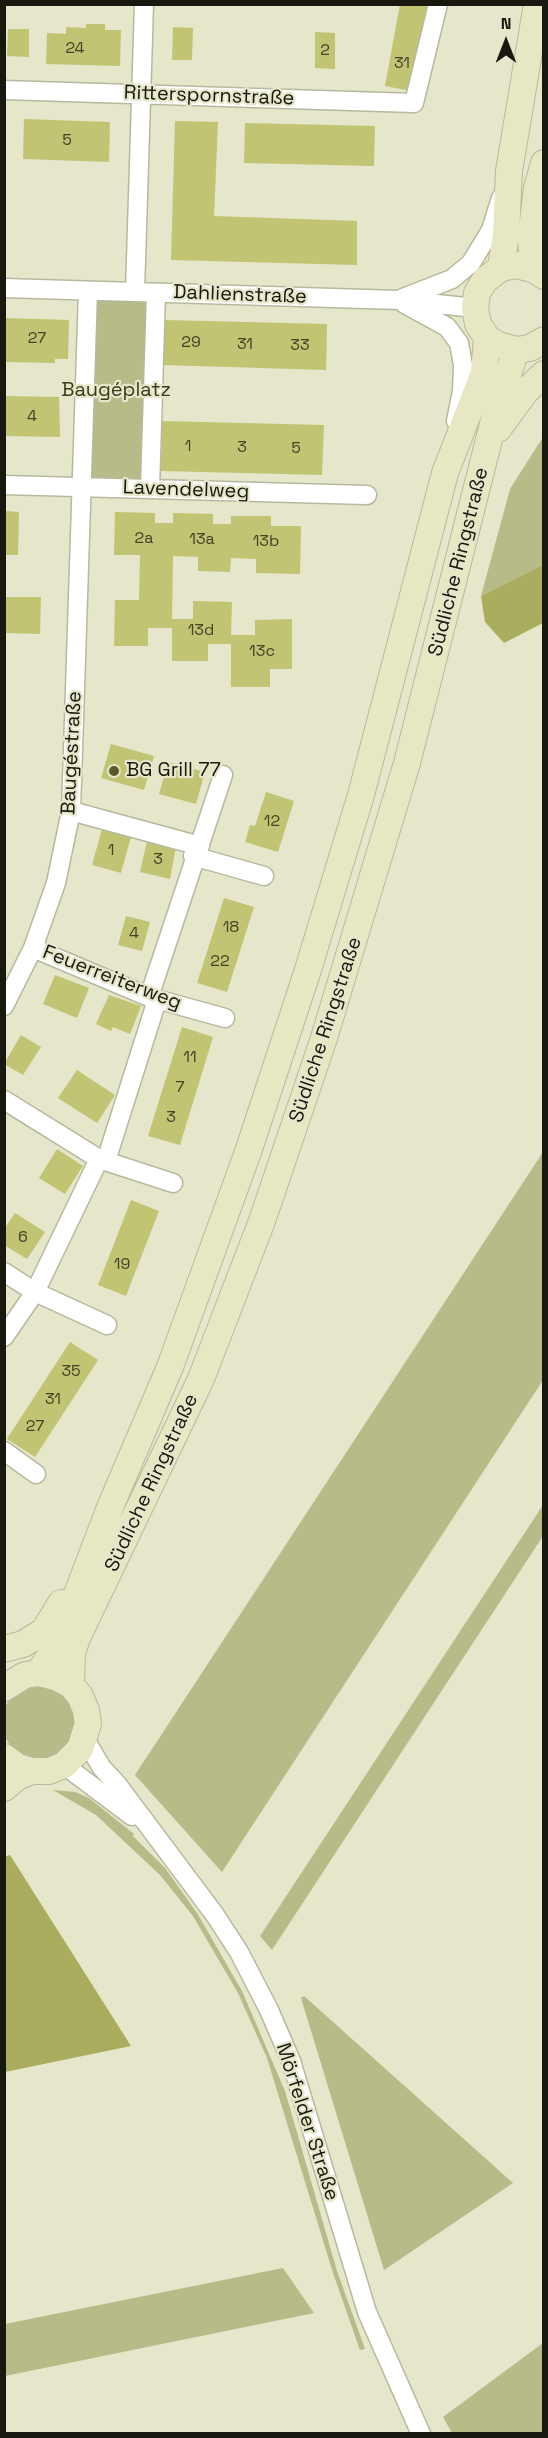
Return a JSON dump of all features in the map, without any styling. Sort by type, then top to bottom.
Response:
[{"type":"main road","points":[[501,268],[506,234],[509,171],[537,4]]},
{"type":"main road","points":[[474,308],[477,293],[485,280],[501,268],[516,265],[538,272],[531,238],[537,188],[543,163]]},
{"type":"main road","name":"Südliche Ringstraße","points":[[39,1673],[59,1641],[81,1589],[86,1569],[170,1367],[277,1067],[361,795],[445,473],[481,382],[487,356],[487,338],[478,324],[474,308]]},
{"type":"main road","points":[[487,338],[498,345],[516,350],[530,348],[543,340]]},
{"type":"main road","name":"Südliche Ringstraße","points":[[71,1685],[72,1653],[78,1638],[201,1379],[230,1308],[296,1123],[354,945],[407,764],[489,441],[516,350]]},
{"type":"main road","points":[[489,441],[526,391],[543,374]]},
{"type":"main road","points":[[4,1649],[23,1644],[44,1631],[67,1592],[86,1569]]},
{"type":"main road","points":[[4,1757],[18,1767],[32,1771],[49,1771],[64,1765],[73,1758],[86,1739],[88,1724],[87,1710],[81,1696],[71,1685],[56,1677],[39,1673],[7,1682]]},
{"type":"main road","points":[[4,1788],[17,1777],[32,1771]]},
{"type":"street","points":[[135,292],[144,4]]},
{"type":"street","name":"Ritterspornstraße","points":[[4,90],[414,103],[438,4]]},
{"type":"street","points":[[399,300],[452,279],[471,263],[491,230],[509,171]]},
{"type":"street","name":"Dahlienstraße","points":[[4,288],[399,300],[474,308]]},
{"type":"street","points":[[81,488],[88,291]]},
{"type":"street","points":[[150,489],[156,293]]},
{"type":"street","name":"Südliche Ringstraße","points":[[399,300],[447,327],[459,343],[463,365],[462,391],[445,473]]},
{"type":"street","name":"Lavendelweg","points":[[4,485],[367,495]]},
{"type":"street","name":"Baugéstraße","points":[[4,1006],[33,948],[56,883],[71,811],[81,488]]},
{"type":"street","points":[[4,1337],[35,1292],[102,1160],[196,851],[223,775]]},
{"type":"street","points":[[71,811],[196,851],[264,876]]},
{"type":"street","name":"Feuerreiterweg","points":[[33,948],[153,998],[225,1018]]},
{"type":"street","points":[[4,1100],[102,1160],[173,1183]]},
{"type":"street","points":[[4,1272],[35,1292],[106,1325]]},
{"type":"street","points":[[4,1451],[36,1474]]},
{"type":"street","name":"Mörfelder Straße","points":[[86,1739],[92,1755],[215,1915],[239,1952],[269,2010],[291,2061],[367,2312],[421,2433]]},
{"type":"street","name":"Mörfelder Straße","points":[[64,1765],[124,1808],[151,1832]]},
{"type":"green space","name":"Baugéplatz","points":[[78,299],[160,302],[154,482],[72,480]]},
{"type":"green space","points":[[543,437],[543,565],[481,596],[510,489]]},
{"type":"green space","points":[[543,565],[543,623],[504,643],[485,622],[481,596]]},
{"type":"green space","points":[[543,1152],[543,1380],[222,1872],[135,1775]]},
{"type":"green space","points":[[543,1505],[543,1536],[272,1950],[260,1936]]},
{"type":"green space","points":[[40,1684],[54,1687],[67,1695],[75,1708],[78,1722],[75,1736],[67,1749],[54,1757],[40,1760],[26,1757],[13,1749],[5,1736],[2,1722],[5,1708],[13,1695],[26,1687]]},
{"type":"green space","points":[[53,1790],[75,1792],[89,1798],[134,1834],[133,1836],[165,1868],[197,1913],[242,1991],[285,2091],[337,2271],[365,2349],[360,2350],[333,2273],[267,2058],[238,1993],[193,1916],[160,1875],[96,1815]]},
{"type":"green space","points":[[10,1855],[131,2046],[5,2072],[4,1857]]},
{"type":"green space","points":[[304,1996],[513,2183],[384,2270],[301,1998]]},
{"type":"green space","points":[[283,2268],[314,2313],[5,2376],[5,2324]]},
{"type":"green space","points":[[543,2343],[543,2433],[452,2433],[443,2417]]},
{"type":"building","points":[[400,4],[427,4],[411,91],[385,86]]},
{"type":"building","points":[[86,24],[105,24],[105,30],[121,30],[120,66],[46,64],[47,33],[66,34],[66,27],[86,28]]},
{"type":"building","points":[[173,27],[193,28],[192,60],[172,60]]},
{"type":"building","points":[[8,29],[29,29],[29,57],[7,56]]},
{"type":"building","points":[[315,32],[335,33],[335,69],[315,68]]},
{"type":"building","points":[[24,119],[110,122],[109,162],[23,159]]},
{"type":"building","points":[[175,121],[218,122],[214,216],[357,221],[357,265],[171,260]]},
{"type":"building","points":[[245,123],[375,126],[374,166],[244,163]]},
{"type":"building","points":[[4,318],[69,320],[68,359],[55,359],[55,363],[4,362]]},
{"type":"building","points":[[165,320],[327,324],[326,370],[163,365]]},
{"type":"building","points":[[4,396],[59,397],[60,437],[4,436]]},
{"type":"building","points":[[162,421],[324,425],[322,475],[161,471]]},
{"type":"building","points":[[4,511],[19,512],[18,555],[4,555]]},
{"type":"building","points":[[115,512],[155,513],[155,523],[173,523],[173,513],[213,514],[213,524],[231,524],[231,516],[271,516],[271,526],[301,526],[300,574],[256,573],[256,559],[231,558],[230,572],[198,571],[198,557],[173,556],[172,619],[193,619],[193,601],[232,602],[231,635],[255,635],[255,620],[292,619],[292,669],[270,669],[270,687],[231,687],[231,644],[208,644],[208,661],[172,661],[172,628],[148,628],[148,646],[114,646],[115,600],[139,600],[140,555],[114,555]]},
{"type":"building","points":[[4,597],[41,597],[40,634],[4,633]]},
{"type":"building","points":[[111,744],[154,756],[144,790],[101,778]]},
{"type":"building","points":[[168,762],[205,772],[196,804],[159,794]]},
{"type":"building","points":[[266,792],[294,801],[278,852],[245,842],[250,825],[255,826]]},
{"type":"building","points":[[102,829],[131,837],[121,873],[92,865]]},
{"type":"building","points":[[147,841],[176,847],[170,879],[140,872]]},
{"type":"building","points":[[224,898],[254,907],[227,992],[197,983]]},
{"type":"building","points":[[126,916],[150,922],[142,951],[118,945]]},
{"type":"building","points":[[55,975],[89,988],[77,1018],[43,1004]]},
{"type":"building","points":[[109,995],[141,1006],[130,1034],[113,1027],[111,1031],[96,1024]]},
{"type":"building","points":[[182,1027],[213,1037],[180,1145],[148,1136]]},
{"type":"building","points":[[21,1035],[41,1047],[23,1075],[4,1064]]},
{"type":"building","points":[[77,1070],[115,1095],[97,1123],[58,1098]]},
{"type":"building","points":[[57,1149],[83,1166],[65,1194],[39,1178]]},
{"type":"building","points":[[131,1200],[159,1211],[126,1296],[98,1285]]},
{"type":"building","points":[[15,1213],[45,1232],[27,1259],[4,1245],[4,1229]]},
{"type":"building","points":[[70,1342],[98,1360],[35,1457],[7,1439]]},
{"type":"place","name":"BG Grill 77","points":[[114,771]]}]
